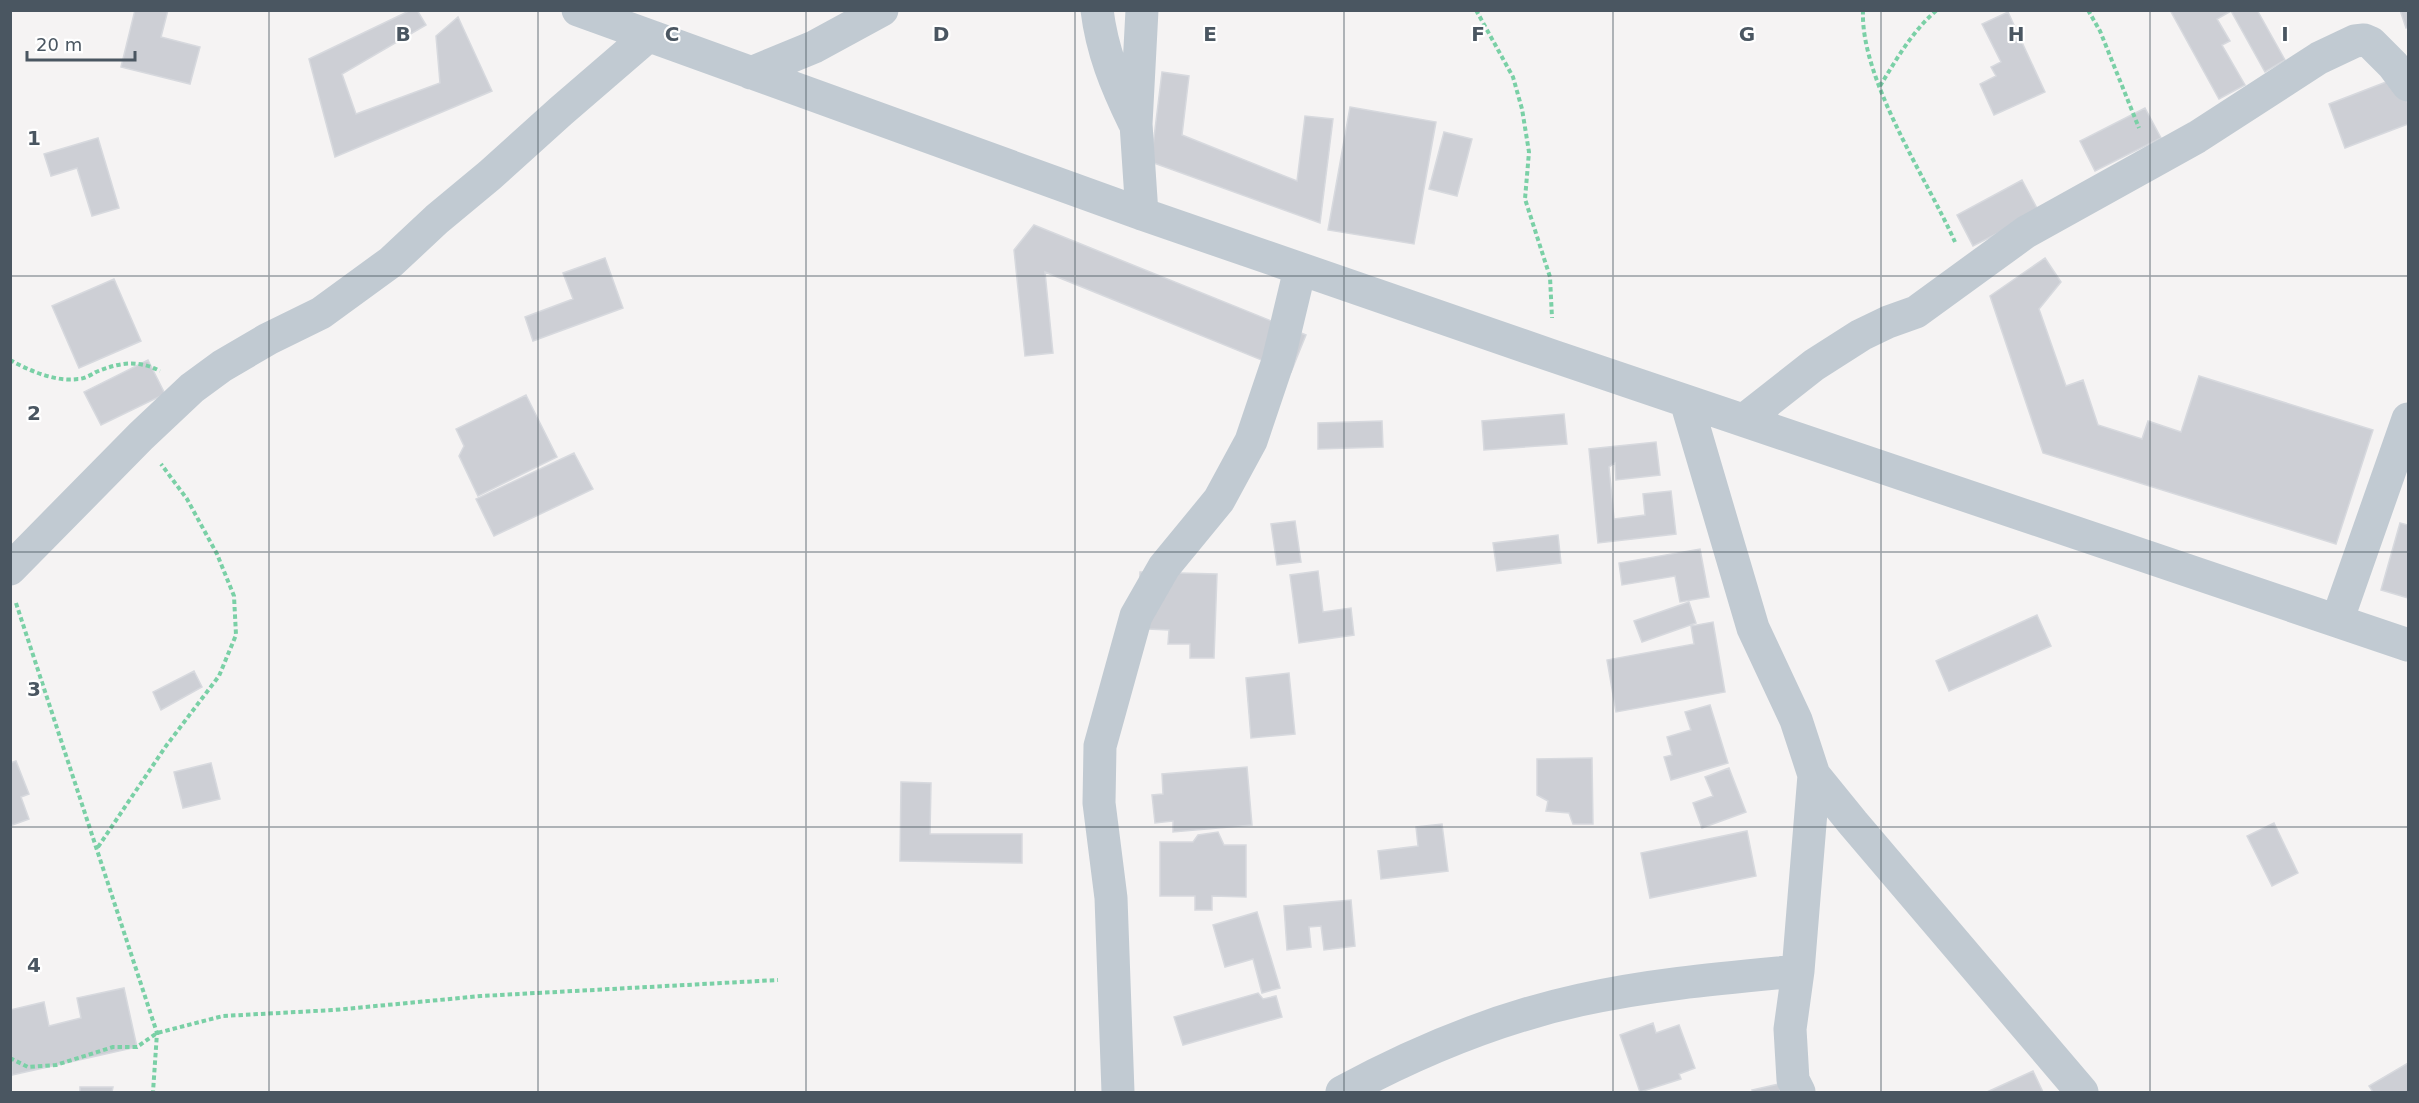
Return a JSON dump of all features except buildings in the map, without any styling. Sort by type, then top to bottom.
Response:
[{"type":"street","points":[[578,10],[1300,269],[2409,645]]},
{"type":"street","points":[[751,73],[814,47],[882,10]]},
{"type":"street","points":[[1097,10],[1101,41],[1118,88],[1136,124]]},
{"type":"street","points":[[1142,10],[1136,124],[1142,214]]},
{"type":"street","points":[[13,584],[141,436],[192,388],[222,366],[268,339],[321,313],[391,262],[437,219],[490,176],[648,36]]},
{"type":"street","points":[[1744,420],[1814,365],[1861,335],[1916,312],[2026,232],[2197,137],[2319,58],[2355,41],[2371,43],[2394,65],[2409,85]]},
{"type":"street","points":[[1118,1092],[1111,898],[1099,803],[1100,746],[1136,616],[1164,567],[1219,500],[1251,441],[1278,361],[1300,269]]},
{"type":"street","points":[[1686,401],[1753,628],[1796,720],[1814,775],[1852,824],[2082,1092]]},
{"type":"street","points":[[2337,621],[2409,419]]},
{"type":"street","points":[[1799,1092],[1793,1080],[1790,1029],[1798,971],[1814,775]]},
{"type":"street","points":[[1342,1092],[1471,1032],[1579,1000],[1671,984],[1798,971]]},
{"type":"path","points":[[1476,10],[1513,78],[1522,110],[1529,152],[1525,199],[1550,276],[1553,356]]},
{"type":"path","points":[[1863,10],[1866,42],[1880,87],[1911,155],[1937,202],[1969,275]]},
{"type":"path","points":[[1880,87],[1920,27],[1936,10]]},
{"type":"path","points":[[2088,10],[2100,31],[2139,124],[2142,148],[2129,174]]},
{"type":"path","points":[[10,360],[28,370],[52,377],[79,379],[118,363],[150,365],[192,388]]},
{"type":"path","points":[[97,848],[166,746],[219,676],[236,635],[234,596],[217,554],[187,499],[141,436]]},
{"type":"path","points":[[13,584],[158,1033],[153,1092]]},
{"type":"path","points":[[10,1058],[28,1067],[56,1065],[113,1047],[137,1047],[158,1033],[224,1016],[334,1010],[481,996],[778,980]]}]
